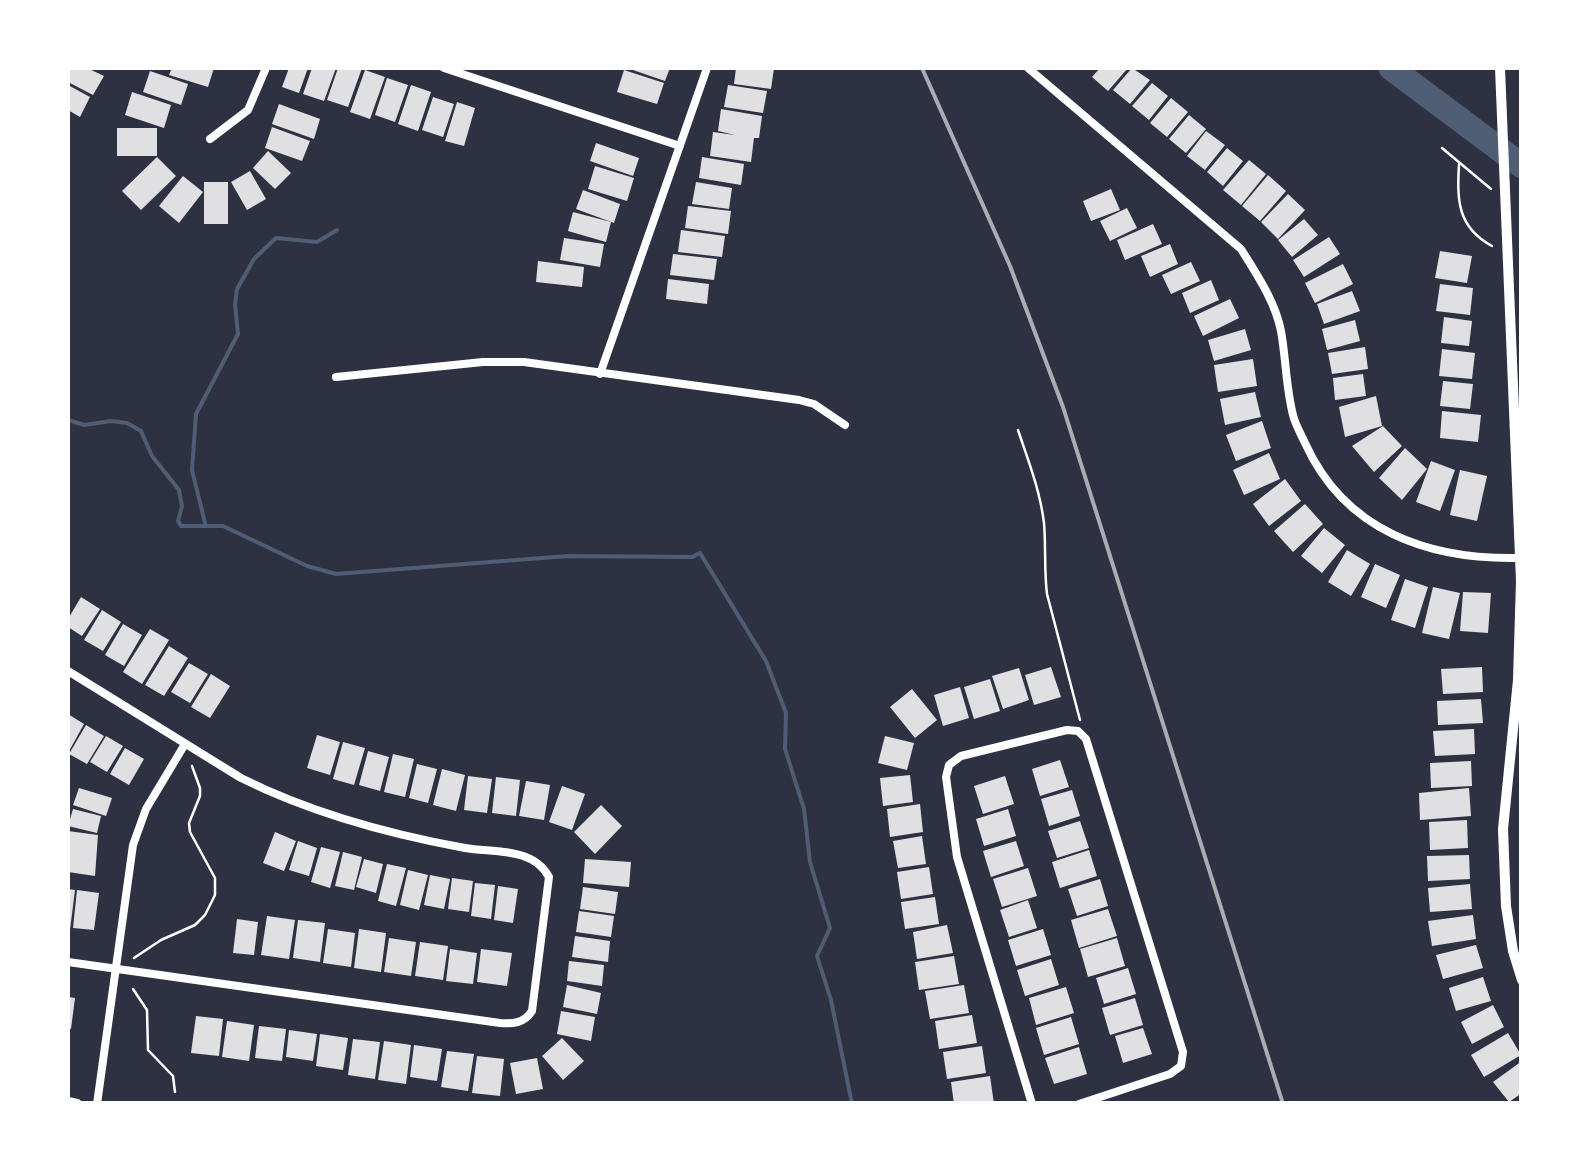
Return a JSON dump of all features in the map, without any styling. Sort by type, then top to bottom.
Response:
[{"type":"street","points":[[210,139],[248,110],[266,68]]},
{"type":"street","points":[[444,68],[680,146]]},
{"type":"street","points":[[600,374],[707,68]]},
{"type":"street","points":[[1028,68],[1240,249],[1264,286],[1280,327],[1293,416],[1314,461],[1334,491],[1380,529],[1414,544],[1493,559],[1520,558]]},
{"type":"street","points":[[1500,68],[1520,558],[1518,680],[1502,829],[1506,906],[1522,980]]},
{"type":"street","points":[[336,376],[483,362],[524,362],[798,400],[814,404],[845,424]]},
{"type":"street","points":[[68,672],[241,778],[298,804],[418,838],[530,856],[543,865],[549,877],[532,1011],[527,1018],[509,1024],[68,962]]},
{"type":"street","points":[[1032,1104],[957,858],[946,778],[949,765],[961,756],[1067,730],[1078,731],[1086,739],[1183,1052],[1181,1066],[1170,1074],[1079,1104]]},
{"type":"street","points":[[97,1104],[133,846],[155,794],[185,744]]},
{"type":"street","points":[[68,1102],[77,1104]]},
{"type":"path","points":[[1442,148],[1505,198]]},
{"type":"path","points":[[1459,164],[1457,196],[1464,218],[1478,238],[1492,246]]},
{"type":"path","points":[[1018,430],[1040,496],[1047,594],[1080,716]]},
{"type":"path","points":[[134,958],[195,924],[215,895],[214,878],[190,832],[200,796],[192,766]]},
{"type":"path","points":[[132,990],[147,1010],[148,1050],[173,1076],[175,1092]]},
{"type":"building","points":[[68,68],[87,68],[104,76],[93,95],[68,82]]},
{"type":"building","points":[[172,68],[214,68],[208,87],[169,75]]},
{"type":"building","points":[[289,68],[308,68],[299,93],[282,87]]},
{"type":"building","points":[[312,68],[336,68],[324,101],[303,94]]},
{"type":"building","points":[[338,68],[362,68],[348,107],[327,100]]},
{"type":"building","points":[[627,68],[670,68],[665,81]]},
{"type":"building","points":[[736,68],[774,68],[771,89],[734,84]]},
{"type":"building","points":[[1100,68],[1128,68],[1108,91],[1092,77]]},
{"type":"building","points":[[1132,68],[1150,80],[1130,104],[1113,90]]},
{"type":"building","points":[[365,70],[385,77],[370,119],[350,112]]},
{"type":"building","points":[[624,70],[664,83],[657,104],[617,92]]},
{"type":"building","points":[[150,71],[188,84],[181,105],[143,92]]},
{"type":"building","points":[[387,78],[408,85],[395,122],[375,115]]},
{"type":"building","points":[[1152,83],[1168,96],[1149,120],[1132,106]]},
{"type":"building","points":[[68,85],[90,97],[80,117],[68,110]]},
{"type":"building","points":[[411,85],[431,92],[418,131],[398,124]]},
{"type":"building","points":[[728,85],[767,91],[763,113],[724,107]]},
{"type":"building","points":[[132,92],[171,105],[164,128],[125,115]]},
{"type":"building","points":[[433,97],[454,104],[443,137],[422,130]]},
{"type":"building","points":[[1171,98],[1188,112],[1167,137],[1150,123]]},
{"type":"building","points":[[457,102],[475,108],[464,146],[445,141]]},
{"type":"building","points":[[279,104],[320,119],[314,139],[272,124]]},
{"type":"building","points":[[721,109],[762,116],[751,162],[710,156],[713,132],[735,135],[718,131]]},
{"type":"building","points":[[1189,115],[1206,129],[1186,153],[1169,139]]},
{"type":"building","points":[[272,127],[310,141],[302,161],[265,148]]},
{"type":"building","points":[[117,128],[157,128],[157,156],[117,156]]},
{"type":"building","points":[[1206,131],[1225,145],[1205,170],[1187,156]]},
{"type":"building","points":[[596,143],[639,158],[633,176],[590,161]]},
{"type":"building","points":[[1227,148],[1243,161],[1223,186],[1207,172]]},
{"type":"building","points":[[268,151],[291,173],[275,189],[253,168]]},
{"type":"building","points":[[157,157],[176,176],[141,210],[122,191]]},
{"type":"building","points":[[702,157],[744,164],[741,185],[699,178]]},
{"type":"building","points":[[1249,160],[1266,174],[1241,205],[1223,190]]},
{"type":"building","points":[[595,166],[634,178],[627,201],[588,189]]},
{"type":"building","points":[[250,171],[266,199],[247,210],[231,182]]},
{"type":"building","points":[[1268,175],[1286,191],[1260,221],[1242,206]]},
{"type":"building","points":[[183,176],[203,192],[179,223],[159,206]]},
{"type":"building","points":[[204,182],[228,182],[228,224],[204,224]]},
{"type":"building","points":[[696,182],[732,188],[729,209],[692,204]]},
{"type":"building","points":[[1111,189],[1120,210],[1091,221],[1083,201]]},
{"type":"building","points":[[583,190],[620,204],[614,223],[576,209]]},
{"type":"building","points":[[1288,194],[1305,210],[1278,239],[1261,222]]},
{"type":"building","points":[[688,206],[731,211],[728,234],[685,228]]},
{"type":"building","points":[[1127,208],[1137,228],[1110,241],[1100,221]]},
{"type":"building","points":[[573,212],[611,222],[606,242],[568,231]]},
{"type":"building","points":[[1304,219],[1318,235],[1292,257],[1278,240]]},
{"type":"building","points":[[1153,224],[1162,244],[1125,260],[1117,240]]},
{"type":"building","points":[[681,230],[725,236],[722,257],[678,252]]},
{"type":"building","points":[[1329,237],[1340,254],[1304,277],[1293,260]]},
{"type":"building","points":[[564,238],[604,244],[600,267],[560,260]]},
{"type":"building","points":[[1170,244],[1178,264],[1150,277],[1141,256]]},
{"type":"building","points":[[1440,251],[1472,256],[1467,283],[1435,278]]},
{"type":"building","points":[[673,254],[717,259],[714,280],[670,275]]},
{"type":"building","points":[[538,261],[584,267],[582,287],[536,282]]},
{"type":"building","points":[[1191,262],[1200,281],[1171,294],[1162,275]]},
{"type":"building","points":[[1343,264],[1353,284],[1315,303],[1305,283]]},
{"type":"building","points":[[668,279],[709,284],[707,304],[666,299]]},
{"type":"building","points":[[1211,280],[1219,300],[1190,313],[1182,293]]},
{"type":"building","points":[[1440,284],[1473,288],[1470,315],[1436,311]]},
{"type":"building","points":[[1352,291],[1360,311],[1324,324],[1317,304]]},
{"type":"building","points":[[1230,299],[1239,318],[1203,336],[1194,316]]},
{"type":"building","points":[[1444,317],[1472,321],[1469,346],[1441,343]]},
{"type":"building","points":[[1355,320],[1360,341],[1327,350],[1322,329]]},
{"type":"building","points":[[1245,329],[1251,350],[1214,361],[1208,340]]},
{"type":"building","points":[[1365,347],[1368,369],[1332,374],[1328,353]]},
{"type":"building","points":[[1442,349],[1475,353],[1472,379],[1439,376]]},
{"type":"building","points":[[1253,359],[1257,386],[1218,392],[1214,365]]},
{"type":"building","points":[[1363,374],[1366,396],[1335,400],[1333,378]]},
{"type":"building","points":[[1443,381],[1473,384],[1470,409],[1440,406]]},
{"type":"building","points":[[1255,392],[1261,417],[1225,425],[1220,399]]},
{"type":"building","points":[[1376,396],[1382,426],[1345,437],[1339,407]]},
{"type":"building","points":[[1442,411],[1481,415],[1478,442],[1440,438]]},
{"type":"building","points":[[1262,421],[1271,448],[1236,461],[1226,435]]},
{"type":"building","points":[[1383,426],[1402,446],[1374,472],[1352,446]]},
{"type":"building","points":[[1405,448],[1427,469],[1402,500],[1379,478]]},
{"type":"building","points":[[1269,453],[1280,479],[1244,495],[1233,470]]},
{"type":"building","points":[[1431,461],[1455,470],[1440,511],[1416,502]]},
{"type":"building","points":[[1460,470],[1487,476],[1477,521],[1450,515]]},
{"type":"building","points":[[1285,479],[1301,501],[1269,526],[1253,504]]},
{"type":"building","points":[[1305,504],[1323,524],[1293,552],[1274,531]]},
{"type":"building","points":[[1324,528],[1345,545],[1322,573],[1301,556]]},
{"type":"building","points":[[1347,550],[1370,564],[1351,596],[1328,582]]},
{"type":"building","points":[[1375,564],[1400,575],[1386,608],[1361,597]]},
{"type":"building","points":[[1405,579],[1428,587],[1415,628],[1391,620]]},
{"type":"building","points":[[1433,587],[1460,593],[1449,639],[1422,633]]},
{"type":"building","points":[[1463,592],[1491,593],[1488,633],[1460,631]]},
{"type":"building","points":[[81,597],[100,609],[82,636],[68,627],[68,619]]},
{"type":"building","points":[[102,610],[121,622],[103,651],[84,640]]},
{"type":"building","points":[[123,624],[142,635],[124,666],[105,655]]},
{"type":"building","points":[[150,629],[169,640],[142,684],[123,672]]},
{"type":"building","points":[[169,646],[188,658],[164,696],[145,685]]},
{"type":"building","points":[[189,663],[208,674],[190,703],[171,692]]},
{"type":"building","points":[[1051,667],[1061,697],[1034,705],[1025,675]]},
{"type":"building","points":[[1482,667],[1483,692],[1443,694],[1441,669]]},
{"type":"building","points":[[1019,668],[1029,700],[1003,709],[992,676]]},
{"type":"building","points":[[211,674],[230,686],[210,718],[191,707]]},
{"type":"building","points":[[990,679],[1000,711],[974,719],[964,687]]},
{"type":"building","points":[[960,687],[969,718],[943,726],[934,695]]},
{"type":"building","points":[[912,689],[937,720],[915,738],[890,707]]},
{"type":"building","points":[[1481,699],[1483,723],[1438,725],[1437,701]]},
{"type":"building","points":[[68,714],[84,724],[68,753]]},
{"type":"building","points":[[86,725],[104,736],[87,764],[69,754]]},
{"type":"building","points":[[1474,729],[1475,754],[1435,756],[1433,731]]},
{"type":"building","points":[[317,735],[340,742],[330,775],[307,768]]},
{"type":"building","points":[[106,736],[123,746],[107,772],[90,762]]},
{"type":"building","points":[[885,736],[914,743],[907,770],[878,763]]},
{"type":"building","points":[[343,742],[365,748],[354,785],[333,779]]},
{"type":"building","points":[[125,748],[144,759],[129,785],[110,774]]},
{"type":"building","points":[[368,751],[389,757],[380,791],[359,785]]},
{"type":"building","points":[[393,754],[414,759],[405,797],[384,792]]},
{"type":"building","points":[[1060,760],[1069,787],[1040,796],[1032,769]]},
{"type":"building","points":[[1471,761],[1472,786],[1431,788],[1430,763]]},
{"type":"building","points":[[417,764],[437,769],[428,803],[409,798]]},
{"type":"building","points":[[442,769],[465,775],[456,811],[433,805]]},
{"type":"building","points":[[910,775],[913,802],[883,806],[880,778]]},
{"type":"building","points":[[468,776],[492,779],[487,813],[464,810]]},
{"type":"building","points":[[1005,776],[1014,804],[983,814],[974,786]]},
{"type":"building","points":[[496,777],[520,780],[516,816],[492,813]]},
{"type":"building","points":[[526,781],[550,785],[544,820],[519,816]]},
{"type":"building","points":[[562,786],[585,794],[572,830],[549,822]]},
{"type":"building","points":[[79,788],[112,798],[106,816],[73,805]]},
{"type":"building","points":[[1469,788],[1471,816],[1420,820],[1419,793]]},
{"type":"building","points":[[1072,790],[1080,816],[1049,826],[1041,799]]},
{"type":"building","points":[[920,804],[923,832],[890,837],[887,809]]},
{"type":"building","points":[[601,805],[622,826],[595,854],[574,832]]},
{"type":"building","points":[[73,809],[101,816],[97,833],[68,826]]},
{"type":"building","points":[[1008,809],[1016,836],[984,846],[976,819]]},
{"type":"building","points":[[1467,820],[1468,848],[1430,850],[1429,822]]},
{"type":"building","points":[[1080,821],[1089,848],[1057,858],[1048,831]]},
{"type":"building","points":[[68,831],[98,835],[95,876],[68,872]]},
{"type":"building","points":[[275,832],[296,841],[284,871],[263,863]]},
{"type":"building","points":[[922,836],[926,864],[898,868],[893,841]]},
{"type":"building","points":[[298,841],[317,848],[309,876],[289,870]]},
{"type":"building","points":[[1016,841],[1024,866],[991,877],[983,851]]},
{"type":"building","points":[[321,847],[340,852],[330,888],[311,882]]},
{"type":"building","points":[[1089,850],[1097,876],[1060,888],[1052,862]]},
{"type":"building","points":[[343,852],[362,857],[354,890],[335,886]]},
{"type":"building","points":[[1469,855],[1470,879],[1428,881],[1427,856]]},
{"type":"building","points":[[364,859],[383,864],[376,893],[356,887]]},
{"type":"building","points":[[585,859],[631,862],[629,887],[583,883]]},
{"type":"building","points":[[387,864],[406,868],[396,906],[378,901]]},
{"type":"building","points":[[929,867],[933,894],[901,899],[897,872]]},
{"type":"building","points":[[1028,868],[1037,896],[1002,907],[993,879]]},
{"type":"building","points":[[408,870],[428,875],[419,910],[400,905]]},
{"type":"building","points":[[430,875],[450,879],[444,909],[424,905]]},
{"type":"building","points":[[452,878],[473,881],[469,912],[448,909]]},
{"type":"building","points":[[1100,879],[1108,906],[1077,916],[1068,889]]},
{"type":"building","points":[[475,883],[495,885],[491,919],[471,916]]},
{"type":"building","points":[[1470,884],[1472,909],[1430,912],[1428,888]]},
{"type":"building","points":[[498,886],[518,889],[513,923],[494,920]]},
{"type":"building","points":[[583,887],[618,892],[615,914],[580,909]]},
{"type":"building","points":[[68,889],[75,890],[70,930],[68,930]]},
{"type":"building","points":[[77,890],[99,893],[94,930],[73,928]]},
{"type":"building","points":[[935,897],[939,924],[905,929],[901,902]]},
{"type":"building","points":[[1028,900],[1037,928],[1009,937],[1000,910]]},
{"type":"building","points":[[1108,909],[1117,936],[1079,948],[1071,920]]},
{"type":"building","points":[[579,911],[614,916],[611,937],[576,932]]},
{"type":"building","points":[[1473,915],[1476,939],[1432,946],[1428,921]]},
{"type":"building","points":[[267,916],[295,920],[289,959],[261,955]]},
{"type":"building","points":[[237,919],[258,922],[254,955],[233,953]]},
{"type":"building","points":[[298,920],[325,923],[320,962],[293,958]]},
{"type":"building","points":[[947,925],[953,953],[917,959],[913,932]]},
{"type":"building","points":[[328,929],[355,933],[351,967],[323,963]]},
{"type":"building","points":[[359,929],[386,933],[381,972],[354,968]]},
{"type":"building","points":[[1043,929],[1051,955],[1016,966],[1008,940]]},
{"type":"building","points":[[575,936],[610,941],[608,962],[572,957]]},
{"type":"building","points":[[389,938],[416,942],[411,976],[384,972]]},
{"type":"building","points":[[1117,938],[1125,966],[1088,977],[1080,949]]},
{"type":"building","points":[[420,942],[448,946],[443,980],[415,976]]},
{"type":"building","points":[[1476,945],[1483,968],[1443,979],[1436,955]]},
{"type":"building","points":[[450,949],[477,953],[473,984],[446,981]]},
{"type":"building","points":[[481,949],[512,953],[507,986],[477,982]]},
{"type":"building","points":[[954,956],[959,984],[919,990],[915,962]]},
{"type":"building","points":[[1051,959],[1059,985],[1025,996],[1017,970]]},
{"type":"building","points":[[569,961],[604,965],[602,986],[567,981]]},
{"type":"building","points":[[1128,968],[1136,994],[1104,1004],[1096,978]]},
{"type":"building","points":[[1483,977],[1491,1001],[1456,1011],[1449,988]]},
{"type":"building","points":[[567,985],[601,993],[597,1014],[563,1007]]},
{"type":"building","points":[[964,985],[969,1013],[930,1019],[925,991]]},
{"type":"building","points":[[1066,987],[1074,1013],[1036,1025],[1029,998]]},
{"type":"building","points":[[68,997],[75,998],[71,1029],[68,1028]]},
{"type":"building","points":[[1135,998],[1143,1025],[1110,1035],[1102,1008]]},
{"type":"building","points":[[1493,1005],[1504,1027],[1472,1044],[1461,1022]]},
{"type":"building","points":[[561,1011],[595,1017],[591,1041],[557,1034]]},
{"type":"building","points":[[972,1015],[977,1043],[939,1049],[935,1021]]},
{"type":"building","points":[[196,1016],[223,1019],[219,1056],[191,1053]]},
{"type":"building","points":[[1071,1017],[1079,1044],[1044,1055],[1036,1028]]},
{"type":"building","points":[[227,1021],[254,1025],[249,1061],[222,1057]]},
{"type":"building","points":[[259,1026],[286,1029],[282,1061],[255,1058]]},
{"type":"building","points":[[1143,1028],[1152,1054],[1123,1063],[1115,1036]]},
{"type":"building","points":[[289,1030],[317,1034],[313,1061],[286,1057]]},
{"type":"building","points":[[1508,1033],[1521,1055],[1484,1077],[1471,1055]]},
{"type":"building","points":[[320,1034],[348,1038],[343,1070],[316,1066]]},
{"type":"building","points":[[562,1038],[584,1061],[563,1080],[542,1056]]},
{"type":"building","points":[[353,1039],[380,1042],[375,1079],[348,1075]]},
{"type":"building","points":[[384,1041],[411,1045],[406,1084],[378,1080]]},
{"type":"building","points":[[414,1045],[442,1049],[437,1081],[410,1077]]},
{"type":"building","points":[[982,1046],[986,1073],[947,1079],[943,1052]]},
{"type":"building","points":[[1079,1047],[1087,1074],[1054,1084],[1045,1058]]},
{"type":"building","points":[[447,1051],[474,1054],[468,1091],[441,1087]]},
{"type":"building","points":[[477,1056],[504,1059],[500,1096],[472,1093]]},
{"type":"building","points":[[537,1058],[543,1089],[516,1094],[510,1063]]},
{"type":"building","points":[[1522,1061],[1522,1093],[1509,1102],[1493,1082]]},
{"type":"building","points":[[990,1076],[994,1104],[954,1104],[951,1082]]},
{"type":"waterway","points":[[1391,68],[1522,166]]},
{"type":"waterway","points":[[205,523],[192,470],[196,414],[238,334],[237,289],[254,259],[276,238],[317,242],[337,230]]},
{"type":"waterway","points":[[68,420],[84,425],[127,423],[141,431],[152,456],[179,490],[181,526],[223,526],[307,566],[336,574],[568,556],[692,557],[700,553],[766,661],[786,713],[785,749],[804,809],[810,862],[830,928],[817,956],[831,1000],[852,1104]]},
{"type":"railway","points":[[922,68],[1010,266],[1063,407],[1283,1104]]}]
